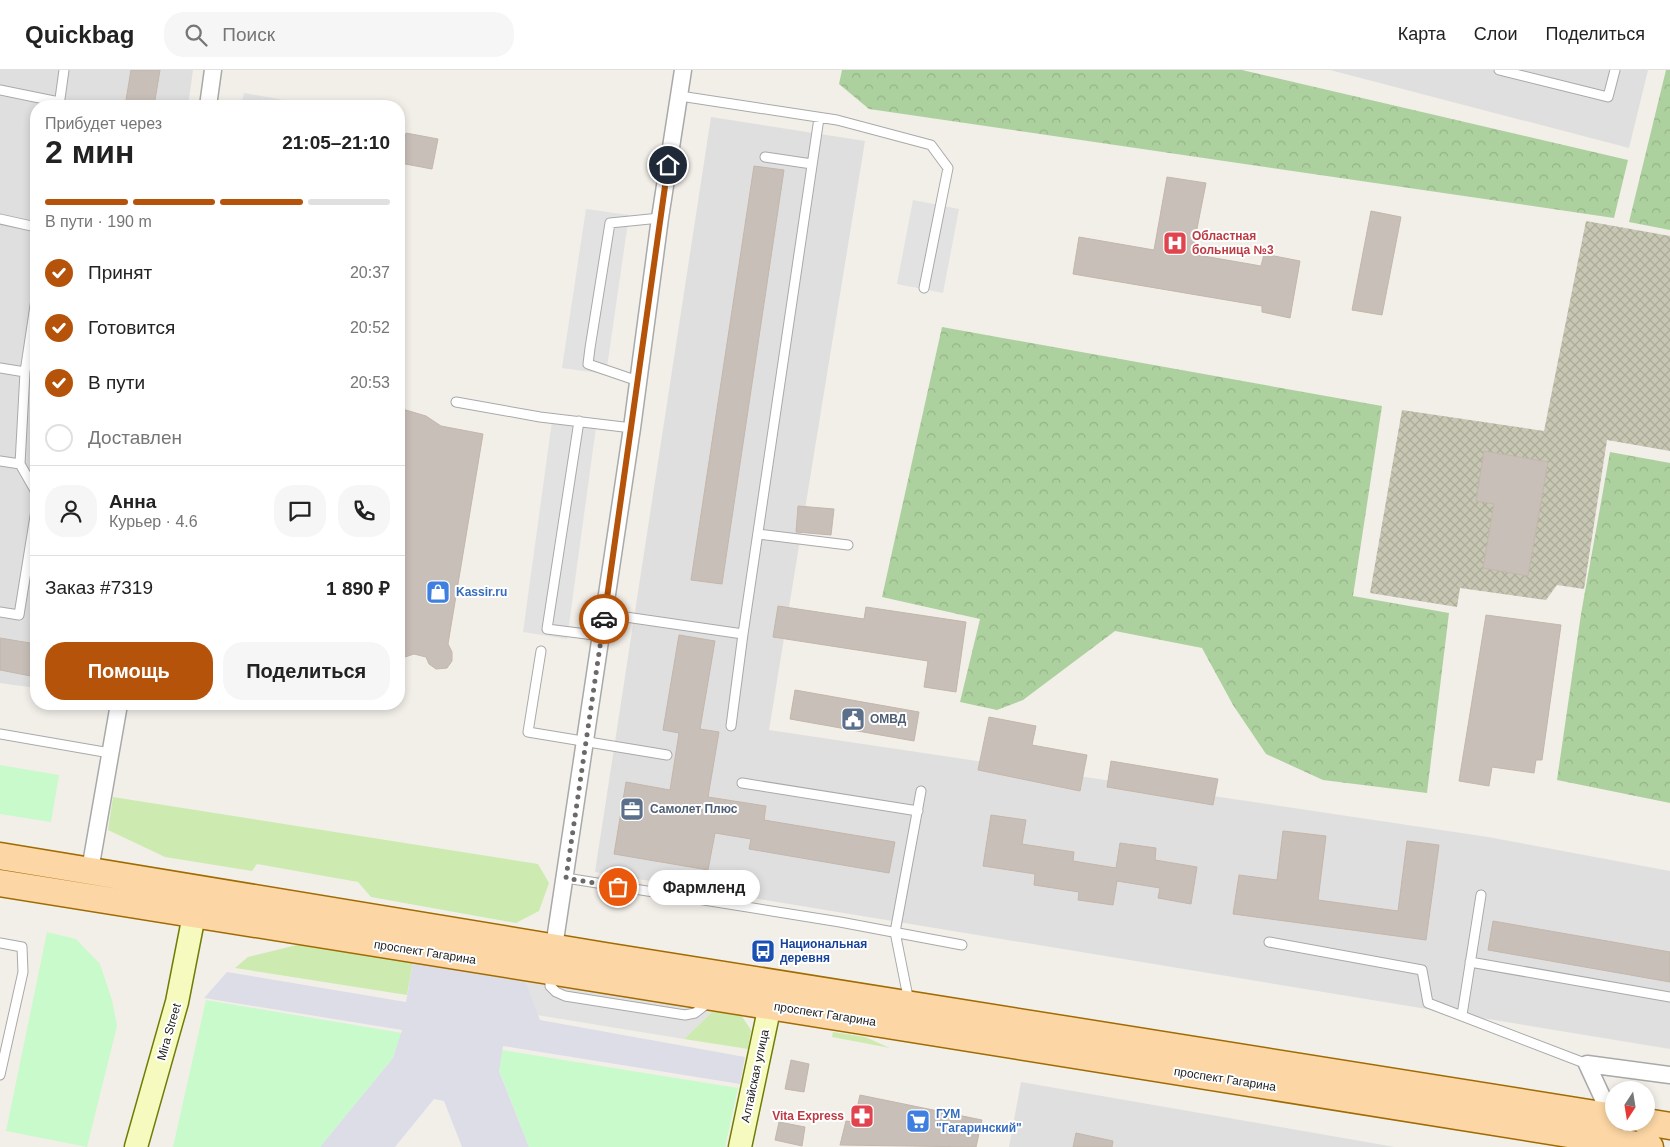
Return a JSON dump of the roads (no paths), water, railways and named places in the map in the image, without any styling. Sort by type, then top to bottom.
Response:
[{"type":"main road","name":"проспект Гагарина","points":[[0,856],[199,888],[552,959],[716,997],[772,994],[909,1004],[1605,1116]]},
{"type":"main road","name":"проспект Гагарина","points":[[0,883],[194,915],[552,959],[772,994],[1650,1147]]},
{"type":"main road","points":[[194,915],[199,888]]},
{"type":"main road","name":"Mira Street","points":[[136,1147],[177,1002],[194,915]]},
{"type":"main road","name":"Алтайская улица","points":[[742,1147],[772,994]]},
{"type":"main road","points":[[1655,1124],[1670,1126]]},
{"type":"street","points":[[209,100],[213,70]]},
{"type":"street","points":[[552,959],[602,636],[660,218],[683,70]]},
{"type":"street","points":[[90,870],[118,710]]},
{"type":"street","points":[[1587,1064],[1605,1102]]},
{"type":"street","points":[[1587,1064],[1670,1075]]},
{"type":"lane","points":[[60,100],[64,70]]},
{"type":"lane","points":[[1499,70],[1608,97],[1614,70]]},
{"type":"lane","points":[[0,90],[42,100]]},
{"type":"lane","points":[[680,96],[837,120],[931,145],[948,168],[924,288]]},
{"type":"lane","points":[[731,726],[819,118]]},
{"type":"lane","points":[[765,157],[812,164]]},
{"type":"lane","points":[[638,380],[588,364],[590,348],[610,223],[660,218]]},
{"type":"lane","points":[[0,219],[30,226]]},
{"type":"lane","points":[[30,339],[25,372],[20,464],[30,482]]},
{"type":"lane","points":[[0,368],[25,372]]},
{"type":"lane","points":[[456,402],[534,416],[632,428]]},
{"type":"lane","points":[[578,421],[547,629],[602,636]]},
{"type":"lane","points":[[0,461],[20,464]]},
{"type":"lane","points":[[758,534],[848,546]]},
{"type":"lane","points":[[0,612],[19,615],[30,547]]},
{"type":"lane","points":[[605,614],[743,634]]},
{"type":"lane","points":[[541,651],[528,732],[586,740],[668,755]]},
{"type":"lane","points":[[0,734],[110,753]]},
{"type":"lane","points":[[742,783],[918,811]]},
{"type":"lane","points":[[909,1004],[895,932],[921,791]]},
{"type":"lane","points":[[566,878],[895,932],[962,945]]},
{"type":"lane","points":[[1462,1016],[1481,895]]},
{"type":"lane","points":[[1269,942],[1422,970],[1428,1003],[1587,1064]]},
{"type":"lane","points":[[0,943],[22,947],[23,972],[0,1075]]},
{"type":"lane","points":[[1470,962],[1670,996]]},
{"type":"place","name":"Областная больница №3","points":[[1175,243]]},
{"type":"place","name":"Kassir.ru","points":[[438,592]]},
{"type":"place","name":"ОМВД","points":[[853,719]]},
{"type":"place","name":"Самолет Плюс","points":[[632,809]]},
{"type":"place","name":"Фармленд","points":[[618,887]]},
{"type":"place","name":"Национальная деревня","points":[[763,951]]},
{"type":"place","name":"Vita Express","points":[[862,1116]]},
{"type":"place","name":"ГУМ \"Гагаринский\"","points":[[918,1121]]}]
